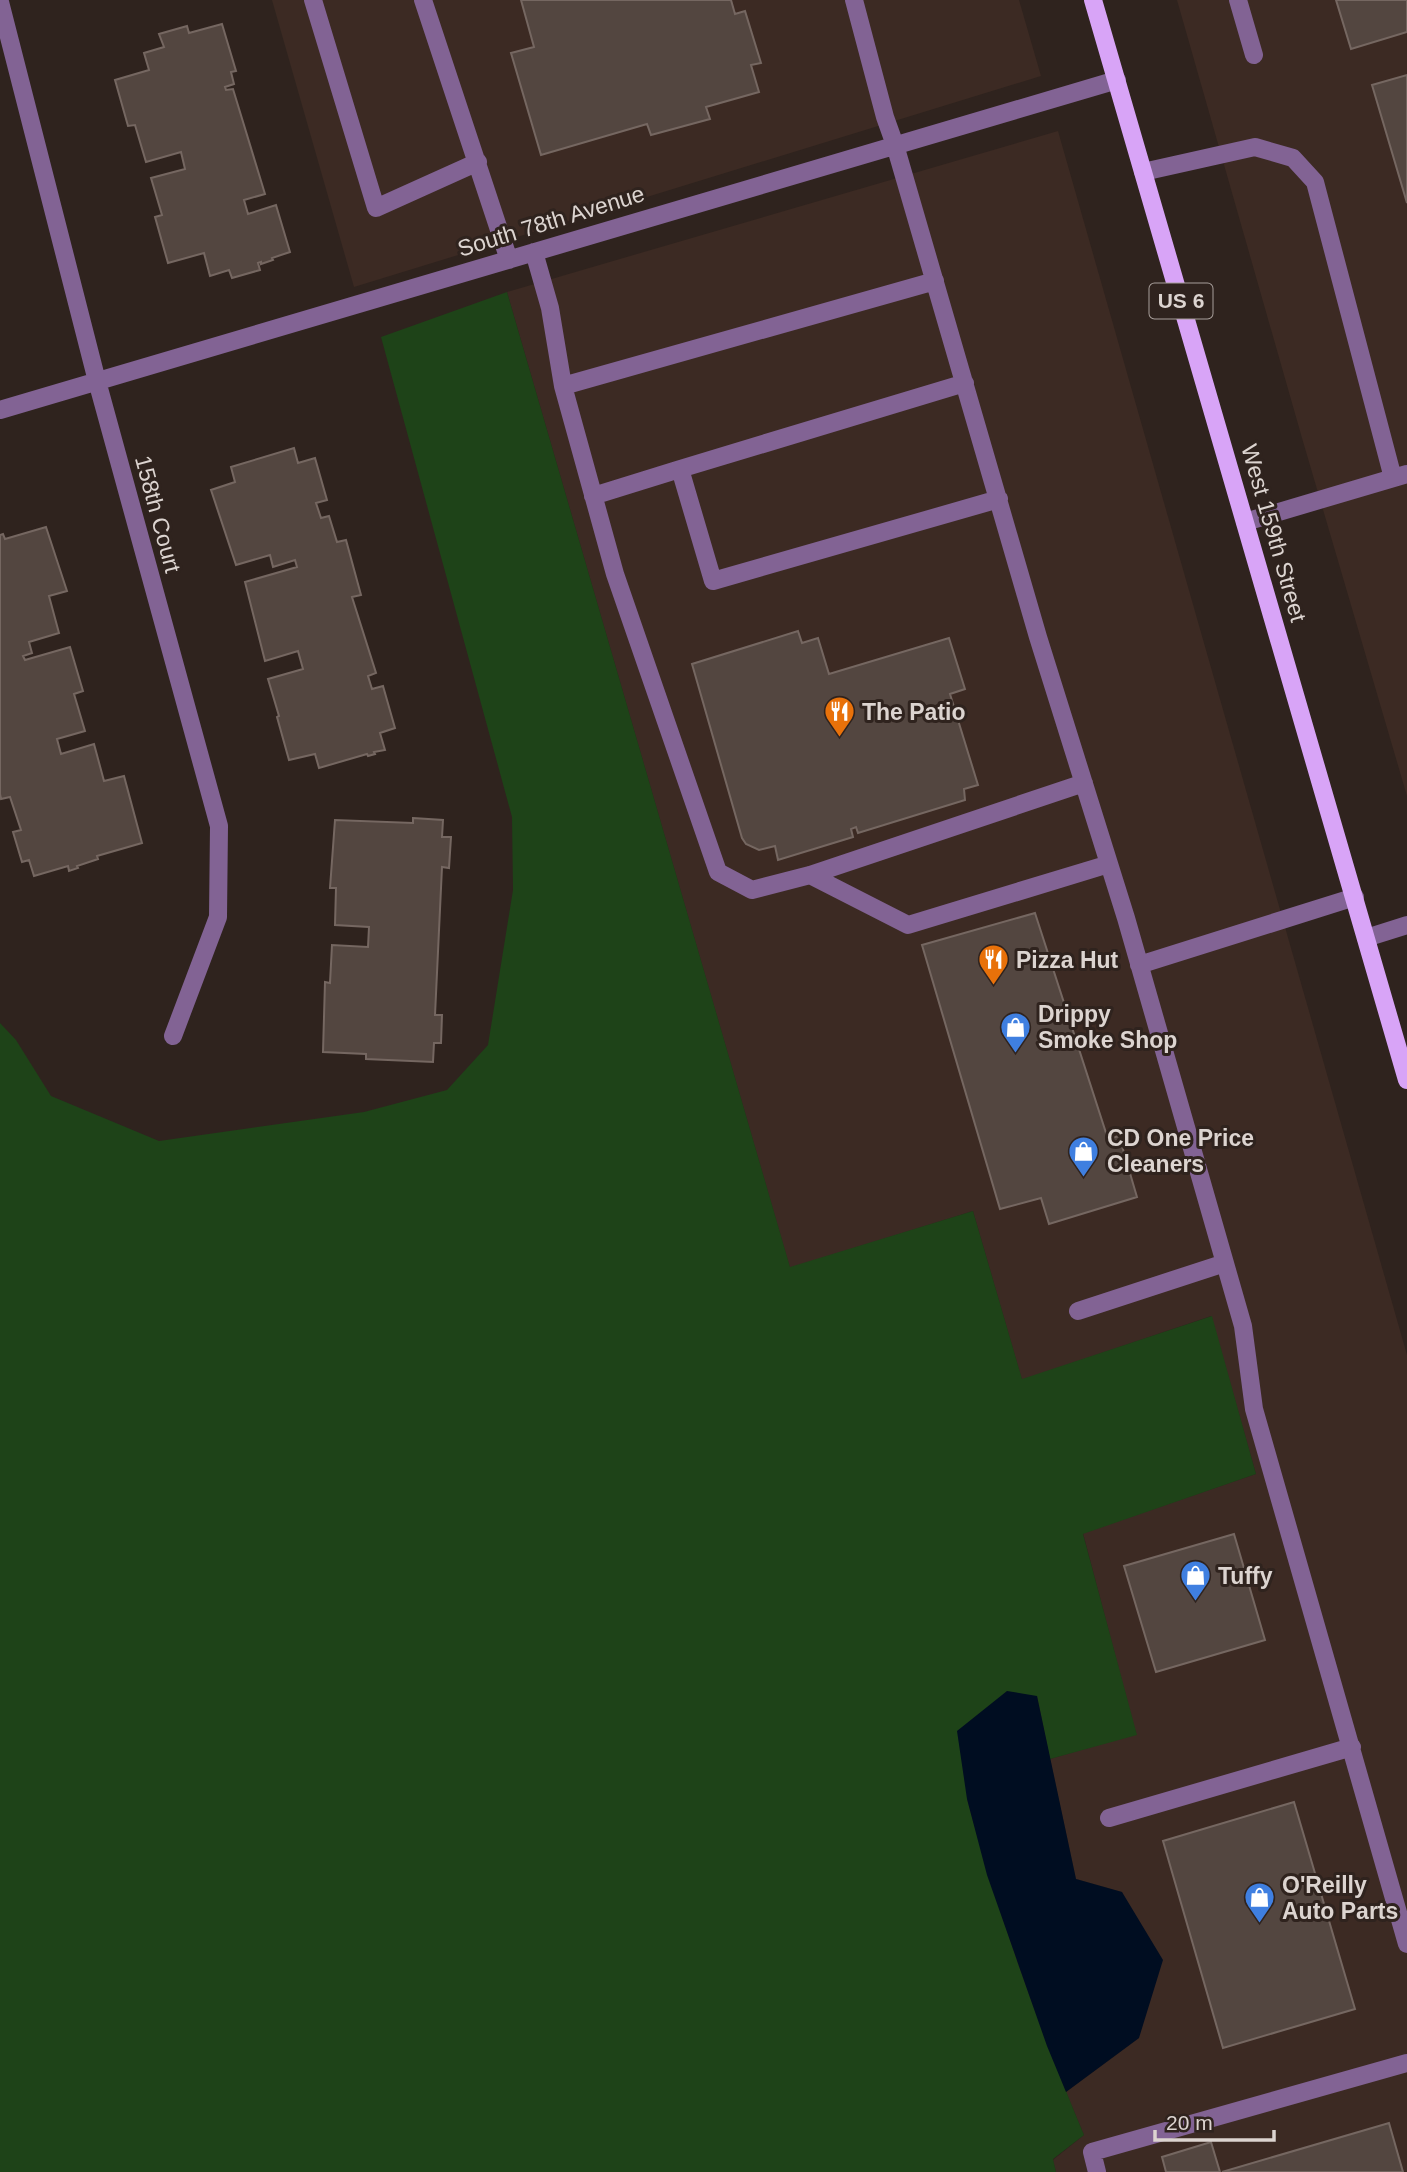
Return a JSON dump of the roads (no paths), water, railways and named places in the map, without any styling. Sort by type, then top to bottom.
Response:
[{"type":"main road","name":"West 159th Street","points":[[1093,0],[1366,938],[1404,1060],[1407,1080]]},
{"type":"street","points":[[313,0],[376,208],[478,162]]},
{"type":"street","points":[[423,0],[509,260]]},
{"type":"street","points":[[854,0],[885,117],[1038,637],[1110,864],[1243,1326],[1254,1409],[1407,1944]]},
{"type":"street","points":[[1238,0],[1254,55]]},
{"type":"street","name":"158th Court","points":[[0,2],[97,382],[219,826],[218,917],[173,1036]]},
{"type":"street","name":"South 78th Avenue","points":[[0,410],[1117,80]]},
{"type":"street","points":[[1143,172],[1255,146],[1293,158],[1315,182],[1400,476],[1245,522]]},
{"type":"street","points":[[534,252],[550,308],[563,386],[615,574],[718,872],[752,890],[810,875],[1084,783]]},
{"type":"street","points":[[563,386],[935,281]]},
{"type":"street","points":[[593,496],[965,383]]},
{"type":"street","points":[[680,469],[713,581],[999,499]]},
{"type":"street","points":[[810,875],[908,925],[1110,864]]},
{"type":"street","points":[[1139,965],[1355,897]]},
{"type":"street","points":[[1366,938],[1407,925]]},
{"type":"street","points":[[1078,1311],[1225,1263]]},
{"type":"street","points":[[1109,1818],[1352,1747]]},
{"type":"street","points":[[1097,2172],[1092,2152],[1407,2063]]},
{"type":"water","points":[[1007,1691],[1037,1696],[1076,1879],[1122,1892],[1163,1960],[1139,2038],[1066,2092],[1047,2046],[987,1875],[967,1799],[957,1731]]},
{"type":"place","name":"The Patio","points":[[839,739]]},
{"type":"place","name":"Pizza Hut","points":[[993,987]]},
{"type":"place","name":"Drippy Smoke Shop","points":[[1015,1054]]},
{"type":"place","name":"CD One Price Cleaners","points":[[1084,1178]]},
{"type":"place","name":"Tuffy","points":[[1195,1603]]},
{"type":"place","name":"O'Reilly Auto Parts","points":[[1259,1925]]}]
